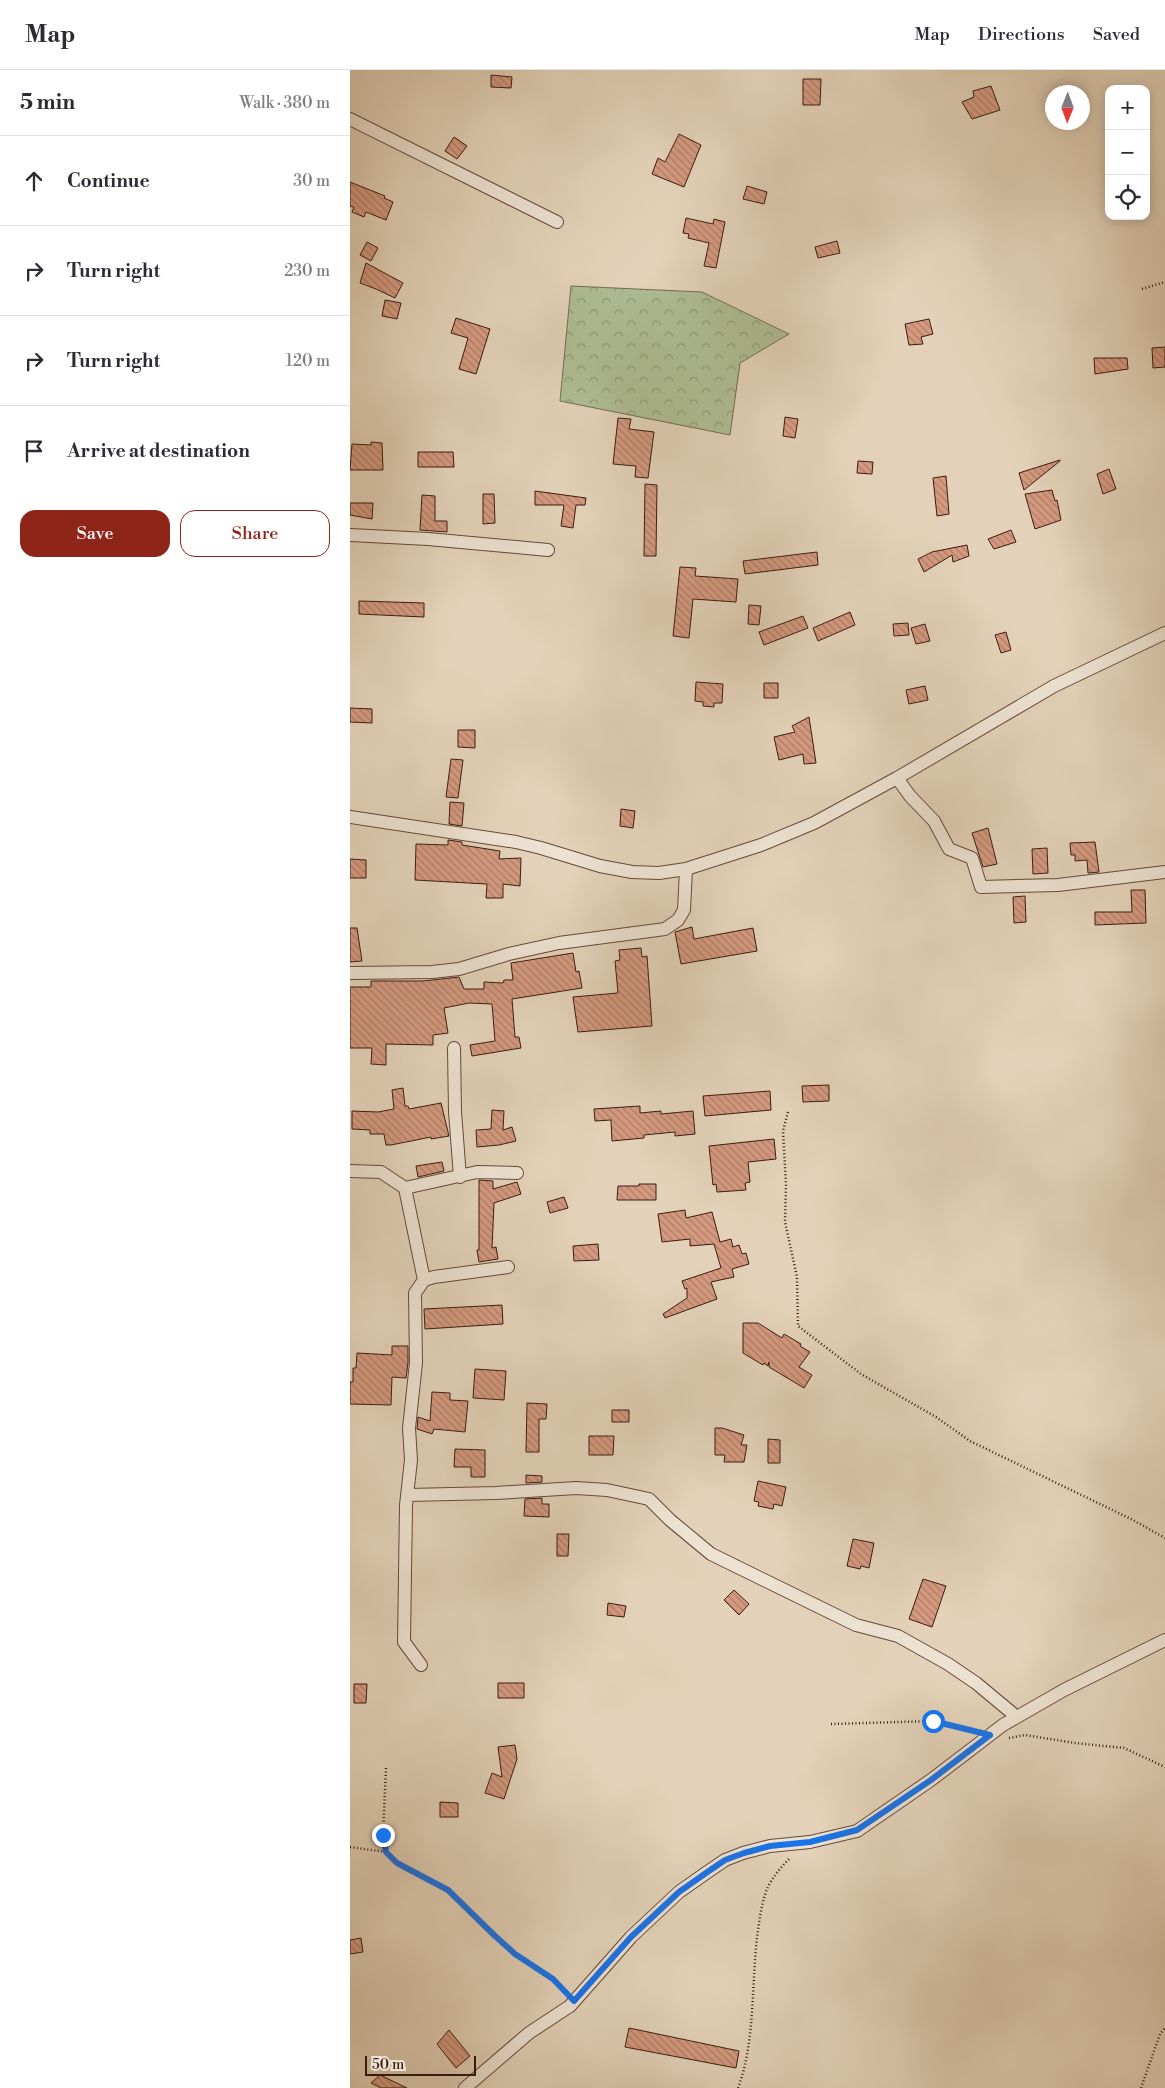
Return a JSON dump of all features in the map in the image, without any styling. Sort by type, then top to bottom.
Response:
[{"type":"street","points":[[350,119],[557,222]]},
{"type":"street","points":[[350,535],[428,539],[548,550]]},
{"type":"street","points":[[350,817],[516,842],[600,866],[632,872],[659,873],[686,869],[761,845],[814,823],[897,778],[1054,686],[1165,633]]},
{"type":"street","points":[[897,778],[910,796],[934,822],[949,849],[972,858],[981,887],[1058,885],[1165,872]]},
{"type":"street","points":[[350,973],[432,972],[459,969],[509,954],[559,943],[665,929],[678,920],[684,910],[686,869]]},
{"type":"street","points":[[454,1048],[455,1112],[460,1177]]},
{"type":"street","points":[[350,1171],[380,1172],[405,1188],[477,1172],[517,1173]]},
{"type":"street","points":[[405,1188],[424,1280]]},
{"type":"street","points":[[421,1665],[404,1642],[408,1494],[411,1460],[409,1428],[416,1363],[415,1292],[424,1280],[434,1277],[508,1267]]},
{"type":"street","points":[[408,1494],[513,1492],[576,1488],[607,1490],[648,1498],[670,1520],[711,1554],[856,1625],[898,1636],[976,1682],[1012,1713]]},
{"type":"street","points":[[465,2088],[529,2033],[574,2001],[631,1937],[679,1892],[725,1860],[770,1846],[808,1842],[857,1830],[931,1780],[1003,1725],[1064,1690],[1165,1640]]},
{"type":"path","points":[[1142,289],[1165,282]]},
{"type":"path","points":[[788,1112],[784,1131],[785,1222],[797,1277],[798,1326],[861,1374],[936,1417],[970,1442],[1134,1520],[1165,1538]]},
{"type":"path","points":[[830,1724],[933,1721],[990,1735]]},
{"type":"path","points":[[1008,1739],[1025,1735],[1075,1744],[1124,1748],[1165,1767]]},
{"type":"path","points":[[386,1768],[383,1835],[386,1852]]},
{"type":"path","points":[[738,2088],[745,2061],[751,2016],[756,1945],[762,1902],[768,1886],[787,1861],[808,1842]]},
{"type":"path","points":[[350,1847],[386,1852],[404,1867],[448,1890],[515,1954],[553,1979],[574,2001]]},
{"type":"path","points":[[1141,2088],[1160,2034],[1165,2028]]},
{"type":"green space","points":[[571,286],[702,292],[789,334],[740,363],[730,435],[560,401]]},
{"type":"building","points":[[491,75],[512,77],[511,88],[491,87]]},
{"type":"building","points":[[803,79],[821,79],[820,105],[803,105]]},
{"type":"building","points":[[991,86],[1000,110],[972,119],[962,102],[974,97],[973,91]]},
{"type":"building","points":[[679,134],[701,145],[684,187],[652,174],[658,158],[665,162]]},
{"type":"building","points":[[454,137],[467,146],[457,159],[445,151]]},
{"type":"building","points":[[350,182],[385,196],[384,198],[393,202],[386,220],[366,212],[364,217],[352,212],[354,207],[350,206]]},
{"type":"building","points":[[747,186],[767,192],[764,204],[743,199]]},
{"type":"building","points":[[686,218],[713,224],[714,219],[725,222],[716,268],[704,266],[709,243],[688,238],[689,234],[683,233]]},
{"type":"building","points":[[837,241],[840,253],[818,258],[815,247]]},
{"type":"building","points":[[367,242],[378,248],[371,261],[360,255]]},
{"type":"building","points":[[366,263],[403,283],[395,298],[360,283]]},
{"type":"building","points":[[385,300],[401,303],[397,319],[382,316]]},
{"type":"building","points":[[456,318],[490,329],[476,374],[459,369],[468,338],[451,333]]},
{"type":"building","points":[[929,319],[933,334],[921,337],[923,344],[909,345],[905,324]]},
{"type":"building","points":[[1165,347],[1165,367],[1153,368],[1152,348]]},
{"type":"building","points":[[1094,358],[1127,358],[1128,369],[1095,374]]},
{"type":"building","points":[[785,417],[798,419],[795,438],[783,436]]},
{"type":"building","points":[[618,418],[631,419],[629,429],[654,432],[648,478],[635,477],[636,466],[613,464]]},
{"type":"building","points":[[371,442],[382,443],[383,470],[350,470],[352,444],[371,445]]},
{"type":"building","points":[[418,452],[453,452],[454,467],[418,467]]},
{"type":"building","points":[[858,461],[873,462],[872,474],[857,473]]},
{"type":"building","points":[[1060,461],[1024,490],[1019,473]]},
{"type":"building","points":[[1109,469],[1116,489],[1103,494],[1097,474]]},
{"type":"building","points":[[946,476],[949,514],[937,516],[933,478]]},
{"type":"building","points":[[645,484],[657,485],[656,556],[644,556]]},
{"type":"building","points":[[1052,490],[1055,501],[1057,500],[1061,520],[1035,529],[1025,494]]},
{"type":"building","points":[[535,491],[586,498],[585,505],[576,505],[573,528],[561,526],[564,505],[535,505]]},
{"type":"building","points":[[483,494],[494,494],[495,523],[483,524]]},
{"type":"building","points":[[422,495],[435,496],[435,521],[447,521],[447,532],[420,530]]},
{"type":"building","points":[[350,503],[373,503],[372,519],[350,515]]},
{"type":"building","points":[[1011,530],[1016,542],[994,549],[988,539]]},
{"type":"building","points":[[967,545],[969,556],[953,562],[952,555],[924,572],[918,559],[932,552]]},
{"type":"building","points":[[817,552],[818,565],[745,574],[743,561]]},
{"type":"building","points":[[680,567],[696,568],[695,576],[738,579],[736,602],[693,599],[689,638],[673,636]]},
{"type":"building","points":[[359,601],[424,603],[424,617],[359,614]]},
{"type":"building","points":[[749,605],[761,606],[759,625],[748,624]]},
{"type":"building","points":[[850,612],[855,625],[818,641],[813,628]]},
{"type":"building","points":[[803,616],[808,628],[764,645],[759,632]]},
{"type":"building","points":[[908,623],[909,635],[894,636],[893,624]]},
{"type":"building","points":[[925,624],[930,641],[916,644],[911,628]]},
{"type":"building","points":[[1006,632],[1011,650],[1001,653],[995,635]]},
{"type":"building","points":[[696,682],[723,684],[722,703],[714,703],[714,707],[703,706],[703,702],[695,701]]},
{"type":"building","points":[[764,683],[778,683],[778,698],[764,698]]},
{"type":"building","points":[[925,686],[928,700],[909,704],[906,690]]},
{"type":"building","points":[[350,708],[372,709],[372,723],[350,722]]},
{"type":"building","points":[[809,717],[816,763],[804,764],[803,754],[779,760],[774,737],[795,732],[792,726]]},
{"type":"building","points":[[458,730],[475,730],[475,748],[458,747]]},
{"type":"building","points":[[451,759],[463,760],[458,798],[446,797]]},
{"type":"building","points":[[450,802],[464,803],[462,826],[449,824]]},
{"type":"building","points":[[621,809],[635,811],[633,828],[620,826]]},
{"type":"building","points":[[988,828],[997,864],[983,867],[972,833]]},
{"type":"building","points":[[448,840],[462,842],[462,845],[500,851],[499,859],[521,858],[520,886],[503,884],[503,898],[486,898],[487,884],[415,880],[416,844],[448,845]]},
{"type":"building","points":[[1095,842],[1099,872],[1088,873],[1087,860],[1075,861],[1075,855],[1071,855],[1070,843]]},
{"type":"building","points":[[1047,848],[1048,873],[1033,874],[1032,849]]},
{"type":"building","points":[[350,859],[366,860],[366,878],[350,878]]},
{"type":"building","points":[[1131,890],[1145,890],[1146,923],[1095,925],[1095,912],[1132,912]]},
{"type":"building","points":[[1025,896],[1026,922],[1014,923],[1013,897]]},
{"type":"building","points":[[692,927],[694,939],[753,928],[757,951],[681,964],[675,932]]},
{"type":"building","points":[[350,928],[357,928],[362,961],[350,962]]},
{"type":"building","points":[[641,948],[642,957],[647,956],[652,1026],[578,1032],[573,997],[618,993],[615,961],[620,960],[619,950]]},
{"type":"building","points":[[573,953],[576,972],[579,971],[582,988],[512,999],[515,1037],[519,1037],[521,1048],[472,1056],[470,1045],[495,1041],[492,1004],[469,1003],[444,1008],[448,1033],[433,1035],[433,1045],[386,1044],[386,1065],[371,1064],[372,1048],[350,1048],[350,987],[371,987],[371,981],[423,981],[459,977],[464,989],[484,989],[484,982],[503,983],[504,980],[513,980],[511,963]]},
{"type":"building","points":[[829,1085],[829,1101],[803,1102],[802,1086]]},
{"type":"building","points":[[403,1088],[405,1106],[408,1106],[409,1109],[441,1103],[449,1136],[431,1139],[431,1137],[386,1145],[384,1134],[370,1134],[370,1130],[352,1129],[352,1111],[378,1112],[394,1109],[392,1090]]},
{"type":"building","points":[[770,1091],[771,1110],[705,1116],[703,1096]]},
{"type":"building","points":[[640,1106],[640,1113],[661,1111],[661,1114],[693,1111],[695,1134],[675,1136],[675,1132],[644,1135],[644,1138],[612,1141],[611,1120],[595,1121],[594,1109]]},
{"type":"building","points":[[492,1110],[504,1111],[503,1130],[512,1127],[516,1141],[477,1147],[476,1130],[491,1129]]},
{"type":"building","points":[[774,1139],[776,1159],[748,1162],[750,1182],[745,1183],[746,1190],[717,1192],[716,1184],[713,1185],[709,1146]]},
{"type":"building","points":[[442,1162],[444,1171],[418,1177],[416,1166]]},
{"type":"building","points":[[479,1180],[493,1181],[493,1189],[517,1182],[521,1194],[494,1203],[492,1248],[496,1247],[498,1259],[479,1262],[477,1250],[479,1250]]},
{"type":"building","points":[[639,1184],[656,1184],[656,1200],[617,1200],[618,1186],[639,1186]]},
{"type":"building","points":[[564,1197],[568,1208],[550,1213],[547,1202]]},
{"type":"building","points":[[685,1210],[686,1218],[712,1212],[720,1242],[731,1239],[733,1247],[739,1245],[742,1254],[746,1253],[749,1264],[732,1269],[734,1277],[711,1282],[717,1299],[665,1318],[663,1314],[687,1298],[687,1288],[685,1289],[682,1281],[721,1268],[714,1244],[690,1246],[690,1239],[662,1242],[658,1214]]},
{"type":"building","points":[[598,1244],[599,1260],[574,1261],[573,1246]]},
{"type":"building","points":[[502,1305],[503,1324],[425,1329],[424,1309]]},
{"type":"building","points":[[743,1323],[758,1323],[782,1338],[784,1334],[810,1352],[799,1367],[812,1375],[804,1388],[769,1367],[769,1362],[768,1366],[764,1363],[763,1365],[743,1353]]},
{"type":"building","points":[[392,1346],[408,1346],[408,1363],[406,1378],[392,1377],[391,1405],[350,1404],[350,1382],[353,1382],[353,1368],[356,1368],[357,1353],[392,1355]]},
{"type":"building","points":[[475,1369],[506,1371],[504,1400],[473,1398]]},
{"type":"building","points":[[432,1392],[450,1393],[450,1400],[468,1401],[465,1432],[434,1429],[432,1434],[417,1429],[418,1417],[430,1421]]},
{"type":"building","points":[[527,1403],[547,1404],[546,1419],[539,1419],[539,1452],[526,1452]]},
{"type":"building","points":[[612,1410],[629,1410],[629,1422],[612,1422]]},
{"type":"building","points":[[715,1428],[722,1428],[744,1435],[741,1445],[747,1445],[744,1462],[724,1462],[725,1455],[715,1455]]},
{"type":"building","points":[[589,1436],[614,1436],[613,1455],[589,1455]]},
{"type":"building","points":[[768,1439],[780,1440],[780,1463],[768,1463]]},
{"type":"building","points":[[455,1449],[485,1450],[485,1477],[471,1477],[471,1467],[454,1467]]},
{"type":"building","points":[[526,1475],[542,1476],[542,1482],[526,1483]]},
{"type":"building","points":[[758,1481],[786,1487],[782,1506],[774,1504],[773,1509],[758,1506],[759,1502],[754,1501]]},
{"type":"building","points":[[542,1498],[542,1504],[549,1504],[549,1517],[524,1516],[525,1499]]},
{"type":"building","points":[[557,1534],[569,1534],[568,1556],[557,1556]]},
{"type":"building","points":[[853,1539],[874,1543],[869,1568],[861,1566],[860,1569],[847,1566]]},
{"type":"building","points":[[923,1579],[946,1586],[932,1627],[909,1619]]},
{"type":"building","points":[[734,1590],[749,1604],[739,1615],[724,1600]]},
{"type":"building","points":[[608,1603],[626,1606],[624,1617],[607,1615]]},
{"type":"building","points":[[498,1683],[524,1683],[524,1698],[498,1698]]},
{"type":"building","points":[[354,1684],[367,1684],[366,1703],[354,1703]]},
{"type":"building","points":[[515,1745],[517,1759],[504,1799],[485,1793],[492,1773],[502,1777],[498,1747]]},
{"type":"building","points":[[440,1802],[458,1803],[458,1817],[440,1817]]},
{"type":"building","points":[[361,1938],[363,1952],[350,1954],[350,1940]]},
{"type":"building","points":[[629,2028],[739,2051],[736,2068],[625,2047]]},
{"type":"building","points":[[449,2030],[470,2056],[456,2068],[437,2044]]},
{"type":"building","points":[[380,2075],[407,2088],[381,2088],[371,2083]]},
{"type":"route","points":[[383,1835],[386,1852],[397,1863],[448,1890],[515,1954],[553,1979],[574,2001],[631,1937],[679,1892],[725,1860],[770,1846],[810,1842],[857,1830],[931,1780],[990,1735],[933,1721]]}]
